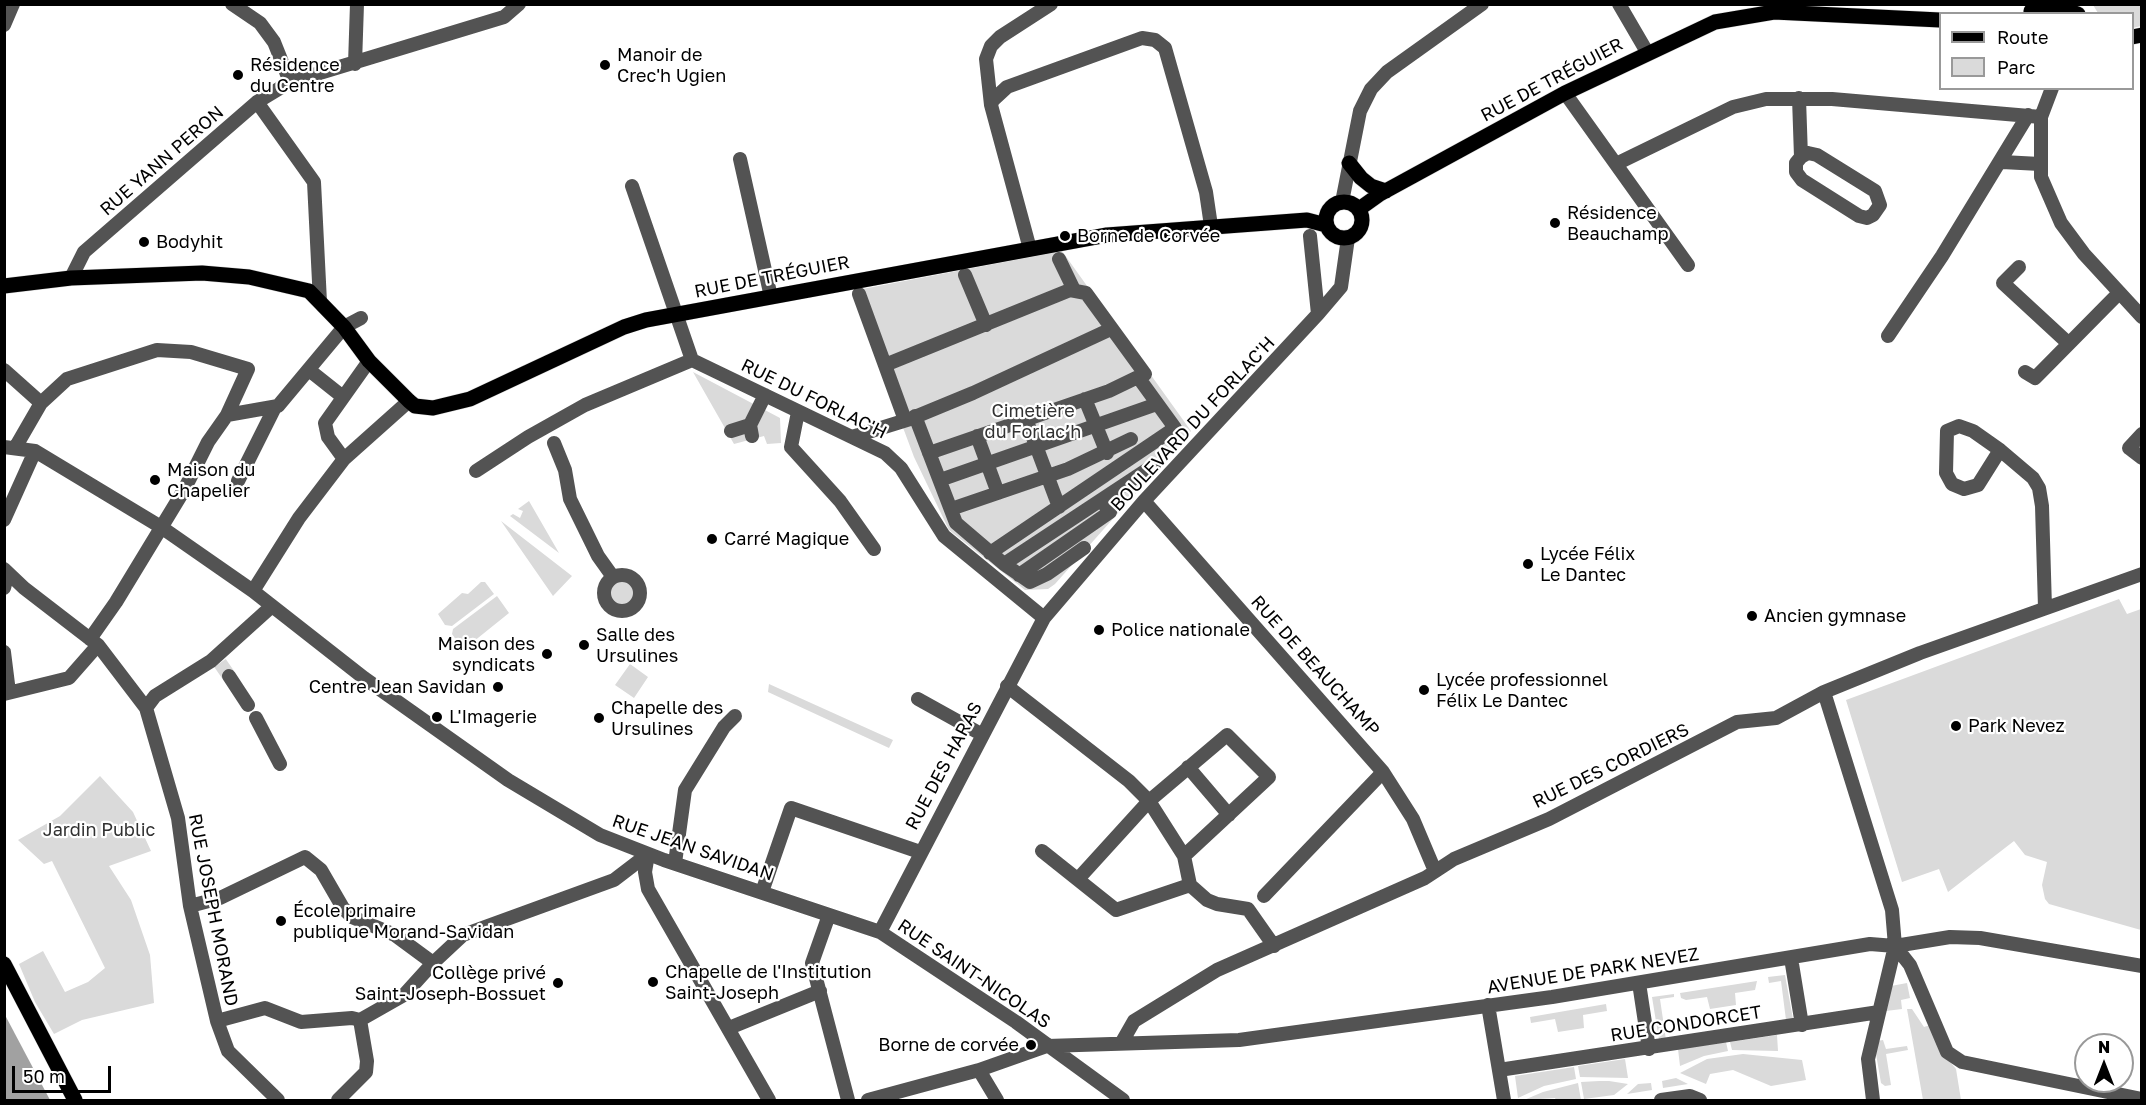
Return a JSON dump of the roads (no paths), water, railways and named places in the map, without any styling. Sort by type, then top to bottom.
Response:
[{"type":"main road","name":"RUE DE TRÉGUIER","points":[[1359,209],[1386,191],[1565,93],[1647,52],[1715,22],[1774,8],[1939,20]]},
{"type":"main road","points":[[2032,10],[2063,9],[2073,12]]},
{"type":"main road","points":[[1349,163],[1360,178],[1371,186],[1386,191]]},
{"type":"main road","points":[[1342,202],[1350,203],[1359,209],[1362,219],[1360,230],[1348,238],[1333,235],[1326,225],[1329,209],[1342,202]]},
{"type":"main road","name":"RUE DE TRÉGUIER","points":[[409,401],[423,408],[457,404],[624,327],[675,315],[1107,235],[1307,220],[1326,225]]},
{"type":"main road","points":[[4,286],[70,278],[202,273],[249,277],[309,291],[321,295],[369,362],[409,401]]},
{"type":"main road","points":[[4,964],[75,1101]]},
{"type":"street","points":[[4,25],[13,4]]},
{"type":"street","points":[[232,4],[260,22],[274,42],[290,82]]},
{"type":"street","points":[[355,64],[357,4]]},
{"type":"street","name":"RUE YANN PERON","points":[[70,278],[84,252],[257,102],[290,82],[504,17],[519,4]]},
{"type":"street","points":[[1030,249],[991,105],[986,59],[991,46],[1000,37],[1051,4]]},
{"type":"street","points":[[1342,202],[1360,111],[1371,89],[1387,72],[1482,4]]},
{"type":"street","points":[[1619,4],[1647,52]]},
{"type":"street","points":[[991,105],[996,95],[1007,87],[1142,38],[1155,40],[1165,48],[1206,192],[1211,226]]},
{"type":"street","points":[[1888,336],[2051,90]]},
{"type":"street","points":[[1565,93],[1688,265]]},
{"type":"street","points":[[1616,164],[1733,107],[1766,99],[1799,98],[2035,116]]},
{"type":"street","points":[[1799,98],[1801,156],[1796,168],[1802,180],[1858,216],[1866,218],[1873,215],[1880,205],[1875,191],[1816,154],[1808,153],[1801,156]]},
{"type":"street","points":[[257,102],[314,182],[321,295]]},
{"type":"street","points":[[2035,116],[2041,177],[2061,224],[2118,294],[2142,317]]},
{"type":"street","points":[[740,159],[771,297]]},
{"type":"street","points":[[2002,162],[2040,164]]},
{"type":"street","points":[[476,471],[550,433],[585,405],[692,360],[632,186]]},
{"type":"street","name":"BOULEVARD DU FORLAC'H","points":[[1044,618],[1144,501],[1318,314],[1310,236]]},
{"type":"street","points":[[1318,314],[1341,287],[1348,238]]},
{"type":"street","points":[[1059,259],[1074,291]]},
{"type":"street","points":[[2019,267],[2003,283],[2068,343]]},
{"type":"street","points":[[965,275],[986,325]]},
{"type":"street","points":[[885,365],[1070,290],[1086,293],[1145,374],[1085,399],[929,453]]},
{"type":"street","points":[[859,294],[885,365],[929,453],[956,523],[990,553],[1030,582],[1047,574],[1084,548]]},
{"type":"street","points":[[2025,372],[2035,378],[2118,294]]},
{"type":"street","points":[[238,481],[275,407],[344,327],[362,318]]},
{"type":"street","points":[[852,437],[910,418],[1111,329]]},
{"type":"street","points":[[4,520],[35,451],[10,447],[41,403],[67,379],[157,350],[190,352],[248,369],[227,415],[208,442],[162,527],[94,642],[69,678],[7,693],[4,652]]},
{"type":"street","name":"RUE DU FORLAC'H","points":[[692,360],[885,453],[901,468],[944,536],[1044,618]]},
{"type":"street","points":[[344,459],[328,437],[325,423],[369,362]]},
{"type":"street","points":[[4,370],[41,403]]},
{"type":"street","points":[[309,370],[343,397]]},
{"type":"street","points":[[990,553],[1175,428],[1138,378]]},
{"type":"street","points":[[731,431],[751,431],[765,395]]},
{"type":"street","points":[[1085,399],[1107,453]]},
{"type":"street","points":[[254,591],[298,519],[344,459],[409,401]]},
{"type":"street","points":[[940,480],[1157,404]]},
{"type":"street","points":[[227,415],[275,407]]},
{"type":"street","points":[[798,412],[791,447],[840,501],[874,549]]},
{"type":"street","points":[[1026,419],[1059,507]]},
{"type":"street","points":[[2000,450],[1978,485],[1964,489],[1952,484],[1946,473],[1947,431],[1959,426],[1973,431],[2000,450],[2033,478],[2039,488],[2045,608]]},
{"type":"street","points":[[550,433],[565,470],[570,498],[598,556],[613,577]]},
{"type":"street","points":[[2142,434],[2129,448],[2142,458]]},
{"type":"street","points":[[977,436],[998,493]]},
{"type":"street","points":[[951,509],[1107,453],[1131,439]]},
{"type":"street","name":"RUE JEAN SAVIDAN","points":[[35,451],[162,527],[254,591],[364,678],[508,780],[600,836],[880,932]]},
{"type":"street","points":[[1004,564],[1154,465]]},
{"type":"street","points":[[1019,574],[1110,512],[1101,500]]},
{"type":"street","name":"RUE DE BEAUCHAMP","points":[[1144,501],[1383,772],[1413,819],[1434,871]]},
{"type":"street","points":[[6,571],[94,642],[146,708],[155,696],[217,660],[272,606]]},
{"type":"street","points":[[4,588],[6,571]]},
{"type":"street","name":"RUE DES CORDIERS","points":[[1122,1042],[1134,1021],[1217,970],[1425,878],[1454,859],[1549,819],[1737,722],[1776,718],[1824,692],[1920,653],[2142,574]]},
{"type":"street","name":"RUE DES HARAS","points":[[880,932],[981,734],[1044,618]]},
{"type":"street","points":[[229,676],[248,705]]},
{"type":"street","points":[[1007,686],[1107,762],[1149,801],[1184,856],[1190,885],[1207,900],[1248,909],[1274,946]]},
{"type":"street","points":[[1824,692],[1892,910],[1895,946],[1868,1059],[1873,1101]]},
{"type":"street","points":[[918,699],[981,734]]},
{"type":"street","name":"RUE JOSEPH MORAND","points":[[146,708],[178,818],[190,906],[217,1021],[228,1051],[278,1101]]},
{"type":"street","points":[[675,863],[685,790],[724,727],[735,716]]},
{"type":"street","points":[[256,718],[280,764]]},
{"type":"street","points":[[1078,879],[1149,801],[1227,735],[1269,777],[1184,856]]},
{"type":"street","points":[[1188,767],[1229,815]]},
{"type":"street","points":[[1264,896],[1383,772]]},
{"type":"street","points":[[762,892],[791,808],[920,852]]},
{"type":"street","points":[[1042,851],[1116,910],[1190,885]]},
{"type":"street","points":[[217,1021],[265,1008],[301,1022],[352,1018],[360,1020],[404,995],[463,935],[614,880],[648,854]]},
{"type":"street","points":[[648,854],[645,872],[648,889],[769,1101]]},
{"type":"street","points":[[190,906],[232,892],[306,857],[321,870],[343,908],[352,917],[395,935],[433,963]]},
{"type":"street","points":[[829,915],[812,963],[848,1101]]},
{"type":"street","name":"RUE SAINT-NICOLAS","points":[[880,932],[1123,1101]]},
{"type":"street","name":"AVENUE DE PARK NEVEZ","points":[[868,1101],[979,1070],[1047,1046],[1239,1040],[1639,983],[1870,944],[1895,946],[1950,937],[1980,938],[2142,966]]},
{"type":"street","points":[[1895,946],[1910,965],[1947,1052],[1962,1062],[2142,1099]]},
{"type":"street","points":[[1791,958],[1802,1024]]},
{"type":"street","points":[[1639,983],[1649,1048]]},
{"type":"street","points":[[729,1028],[820,991]]},
{"type":"street","points":[[1488,1005],[1504,1101]]},
{"type":"street","name":"RUE CONDORCET","points":[[1499,1070],[1879,1012]]},
{"type":"street","points":[[338,1101],[366,1072],[360,1020]]},
{"type":"street","points":[[979,1070],[997,1101]]},
{"type":"street","points":[[1661,1101],[1690,1096],[1701,1101]]},
{"type":"tunnel","points":[[220,663],[229,676]]},
{"type":"place","name":"Manoir de Crec'h Ugien","points":[[605,65]]},
{"type":"place","name":"Résidence du Centre","points":[[238,75]]},
{"type":"place","name":"Résidence Beauchamp","points":[[1555,223]]},
{"type":"place","name":"Borne de Corvée","points":[[1065,236]]},
{"type":"place","name":"Bodyhit","points":[[144,242]]},
{"type":"place","name":"Maison du Chapelier","points":[[155,480]]},
{"type":"place","name":"Carré Magique","points":[[712,539]]},
{"type":"place","name":"Lycée Félix Le Dantec","points":[[1528,564]]},
{"type":"place","name":"Ancien gymnase","points":[[1752,616]]},
{"type":"place","name":"Police nationale","points":[[1099,630]]},
{"type":"place","name":"Salle des Ursulines","points":[[584,645]]},
{"type":"place","name":"Maison des syndicats","points":[[547,654]]},
{"type":"place","name":"Centre Jean Savidan","points":[[498,687]]},
{"type":"place","name":"Lycée professionnel Félix Le Dantec","points":[[1424,690]]},
{"type":"place","name":"L'Imagerie","points":[[437,717]]},
{"type":"place","name":"Chapelle des Ursulines","points":[[599,718]]},
{"type":"place","name":"Park Nevez","points":[[1956,726]]},
{"type":"place","name":"École primaire publique Morand-Savidan","points":[[281,921]]},
{"type":"place","name":"Chapelle de l'Institution Saint-Joseph","points":[[653,982]]},
{"type":"place","name":"Collège privé Saint-Joseph-Bossuet","points":[[558,983]]},
{"type":"place","name":"Borne de corvée","points":[[1031,1045]]},
{"type":"park label","name":"Cimetière du Forlac’h","points":[[1033,421]]},
{"type":"park label","name":"Jardin Public","points":[[99,830]]}]
